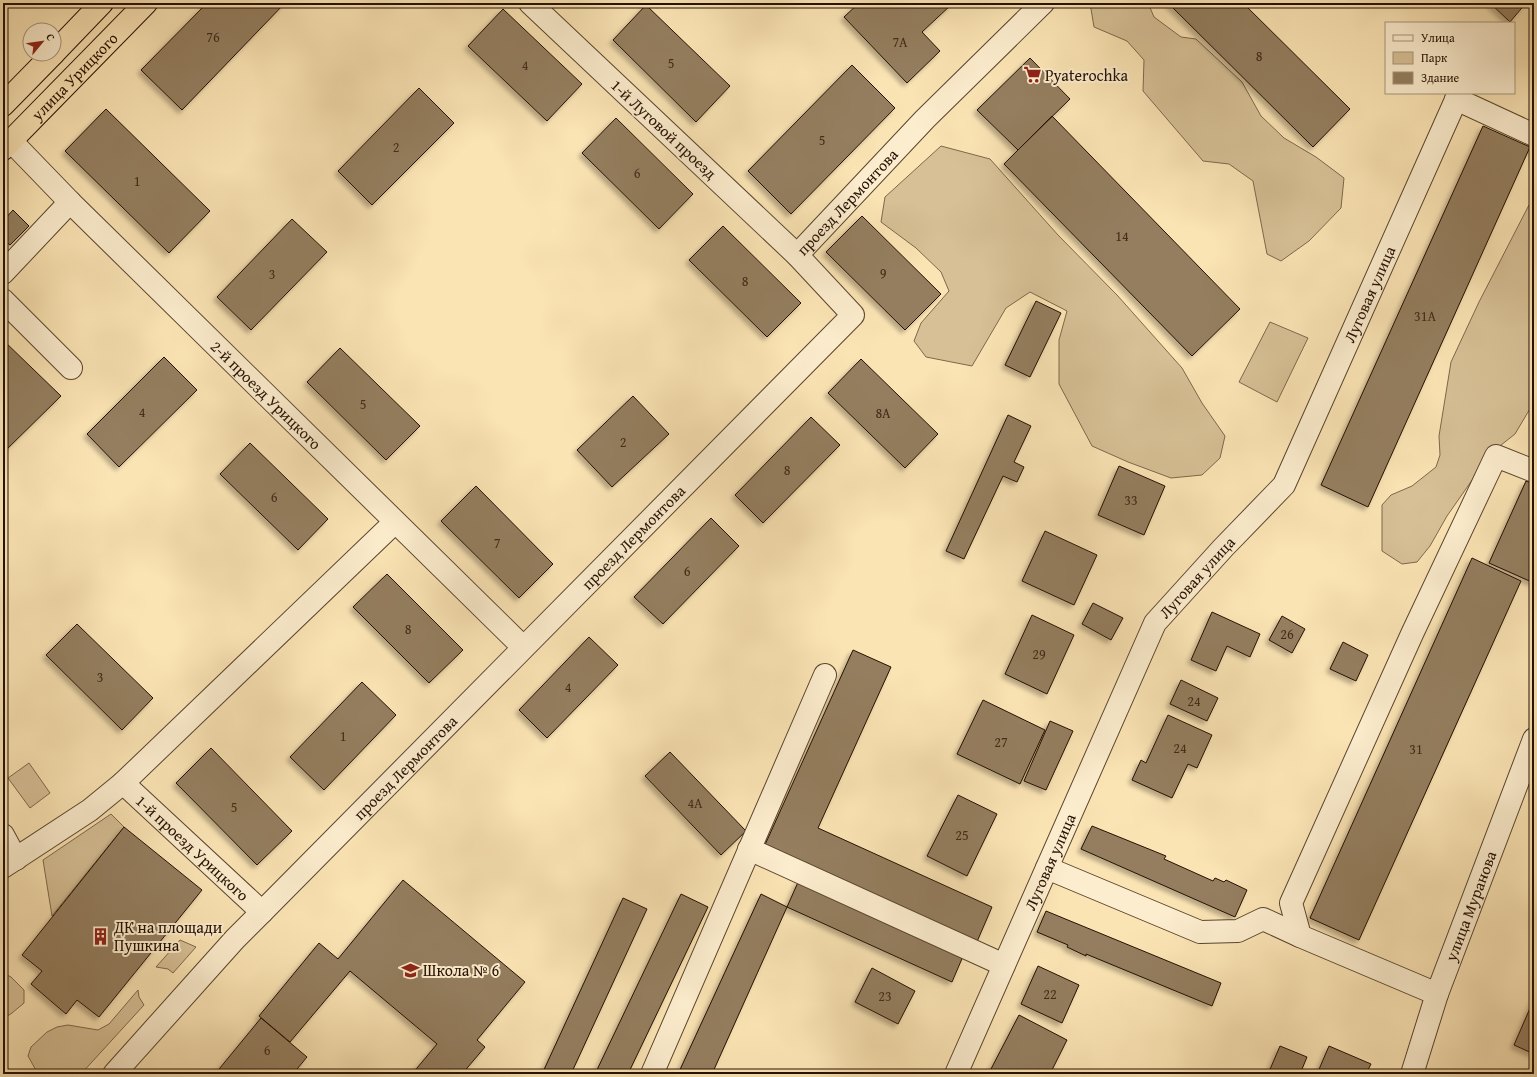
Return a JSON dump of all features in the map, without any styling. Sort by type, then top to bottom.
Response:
[{"type":"highway","name":"улица Урицкого","points":[[62,44],[102,3]]},
{"type":"highway","name":"улица Урицкого","points":[[7,145],[146,3]]},
{"type":"highway","name":"улица Урицкого","points":[[3,105],[44,62]]},
{"type":"street","name":"1-й Луговой проезд","points":[[530,3],[798,255]]},
{"type":"street","name":"проезд Лермонтова","points":[[114,1074],[229,945],[853,315],[798,255],[925,119],[1043,3]]},
{"type":"street","points":[[1457,96],[1534,135]]},
{"type":"street","name":"Луговая улица","points":[[956,1074],[1155,623],[1223,548],[1284,485],[1457,96]]},
{"type":"street","name":"2-й проезд Урицкого","points":[[7,145],[70,202],[522,648]]},
{"type":"street","points":[[3,273],[70,202]]},
{"type":"street","points":[[3,300],[71,368]]},
{"type":"street","points":[[1300,936],[1291,904],[1412,634],[1496,456],[1534,471]]},
{"type":"street","points":[[3,836],[9,863],[90,810],[123,782],[395,522]]},
{"type":"street","points":[[652,1074],[825,675]]},
{"type":"street","name":"улица Муранова","points":[[1412,1074],[1437,994],[1534,739]]},
{"type":"street","name":"1-й проезд Урицкого","points":[[123,782],[262,912]]},
{"type":"street","points":[[749,849],[1004,965]]},
{"type":"street","points":[[1047,868],[1200,932],[1238,931],[1262,919],[1437,994]]},
{"type":"green space","points":[[1090,3],[1148,3],[1154,17],[1181,37],[1196,39],[1242,82],[1261,116],[1284,138],[1316,157],[1344,178],[1341,208],[1309,241],[1281,261],[1267,254],[1253,181],[1229,164],[1203,161],[1143,91],[1144,60],[1127,41],[1094,27]]},
{"type":"green space","points":[[941,146],[990,159],[1058,235],[1117,295],[1182,368],[1202,403],[1225,436],[1220,458],[1202,475],[1171,478],[1128,462],[1092,446],[1059,384],[1059,340],[1067,311],[1030,292],[1006,308],[972,366],[926,357],[914,341],[921,323],[949,291],[941,272],[916,248],[881,222],[885,197]]},
{"type":"green space","points":[[1534,201],[1534,402],[1515,434],[1491,453],[1447,516],[1430,546],[1417,562],[1402,564],[1382,551],[1382,505],[1391,495],[1412,486],[1436,467],[1440,455],[1439,436],[1451,362],[1479,302],[1529,205]]},
{"type":"green space","points":[[1270,322],[1308,338],[1277,402],[1239,382]]},
{"type":"green space","points":[[29,763],[50,793],[30,808],[8,778]]},
{"type":"green space","points":[[111,814],[124,827],[52,916],[43,860]]},
{"type":"green space","points":[[180,940],[196,947],[173,973],[168,969],[156,967]]},
{"type":"green space","points":[[3,973],[11,977],[24,990],[24,1003],[6,1017],[3,1012]]},
{"type":"green space","points":[[138,990],[139,997],[144,1005],[81,1074],[38,1074],[28,1056],[31,1047],[47,1032],[57,1027],[68,1025],[98,1030],[109,1024]]},
{"type":"building","points":[[207,3],[285,3],[182,110],[141,70]]},
{"type":"building","points":[[859,3],[951,3],[952,4],[922,32],[940,51],[907,83],[844,17]]},
{"type":"building","points":[[1168,3],[1243,3],[1350,109],[1313,147]]},
{"type":"building","points":[[1490,3],[1526,3],[1510,22]]},
{"type":"building","points":[[646,5],[730,86],[696,122],[613,40]]},
{"type":"building","points":[[503,9],[582,84],[547,121],[468,46]]},
{"type":"building","points":[[1030,58],[1070,99],[1018,150],[977,110]]},
{"type":"building","points":[[852,65],[895,108],[791,214],[748,171]]},
{"type":"building","points":[[419,88],[454,123],[372,205],[338,171]]},
{"type":"building","points":[[106,109],[210,211],[169,253],[65,151]]},
{"type":"building","points":[[1052,116],[1240,309],[1192,356],[1004,164]]},
{"type":"building","points":[[616,118],[693,194],[659,229],[582,153]]},
{"type":"building","points":[[1483,126],[1530,147],[1368,507],[1321,485]]},
{"type":"building","points":[[13,210],[29,226],[10,245],[3,239],[3,221]]},
{"type":"building","points":[[862,216],[941,294],[905,330],[826,252]]},
{"type":"building","points":[[292,219],[327,252],[251,330],[217,297]]},
{"type":"building","points":[[723,226],[801,303],[767,337],[689,260]]},
{"type":"building","points":[[1036,301],[1061,313],[1030,377],[1005,365]]},
{"type":"building","points":[[3,340],[61,396],[3,453]]},
{"type":"building","points":[[340,348],[420,426],[386,460],[307,382]]},
{"type":"building","points":[[164,357],[197,390],[119,467],[87,434]]},
{"type":"building","points":[[861,359],[938,434],[905,468],[828,393]]},
{"type":"building","points":[[633,396],[669,434],[612,487],[577,450]]},
{"type":"building","points":[[1008,415],[1031,426],[1014,462],[1024,467],[1017,482],[1003,476],[964,559],[946,551]]},
{"type":"building","points":[[811,417],[840,445],[763,523],[735,495]]},
{"type":"building","points":[[250,443],[328,519],[298,550],[220,474]]},
{"type":"building","points":[[1119,466],[1165,486],[1144,535],[1098,515]]},
{"type":"building","points":[[1526,481],[1534,484],[1534,583],[1489,563]]},
{"type":"building","points":[[476,486],[553,564],[519,598],[441,521]]},
{"type":"building","points":[[711,518],[739,546],[663,624],[634,597]]},
{"type":"building","points":[[1045,531],[1097,555],[1074,605],[1022,581]]},
{"type":"building","points":[[1472,558],[1521,581],[1359,940],[1310,918]]},
{"type":"building","points":[[387,574],[463,650],[429,683],[353,607]]},
{"type":"building","points":[[1093,603],[1123,618],[1111,640],[1082,624]]},
{"type":"building","points":[[1212,612],[1260,634],[1250,657],[1227,646],[1216,671],[1191,660]]},
{"type":"building","points":[[1032,615],[1074,635],[1047,694],[1005,674]]},
{"type":"building","points":[[1282,616],[1305,629],[1292,653],[1269,640]]},
{"type":"building","points":[[77,624],[153,698],[122,730],[46,655]]},
{"type":"building","points":[[589,637],[618,665],[547,738],[519,710]]},
{"type":"building","points":[[1343,642],[1368,655],[1356,681],[1330,669]]},
{"type":"building","points":[[853,650],[891,667],[818,828],[992,907],[976,944],[764,847]]},
{"type":"building","points":[[1181,680],[1218,698],[1207,721],[1170,704]]},
{"type":"building","points":[[362,682],[396,715],[324,790],[290,757]]},
{"type":"building","points":[[983,700],[1045,730],[1020,784],[957,754]]},
{"type":"building","points":[[1168,715],[1212,735],[1197,768],[1188,764],[1172,798],[1132,780],[1141,760],[1146,763]]},
{"type":"building","points":[[1050,721],[1073,731],[1046,790],[1024,781]]},
{"type":"building","points":[[211,748],[292,831],[257,865],[176,783]]},
{"type":"building","points":[[670,752],[746,831],[721,855],[645,776]]},
{"type":"building","points":[[958,795],[997,814],[967,876],[927,856]]},
{"type":"building","points":[[1092,826],[1166,856],[1164,859],[1213,881],[1215,878],[1224,882],[1226,880],[1247,890],[1235,917],[1081,849]]},
{"type":"building","name":"ДК на площади Пушкина","points":[[124,827],[202,890],[99,1017],[77,1000],[66,1014],[31,984],[42,971],[22,955]]},
{"type":"building","points":[[403,880],[525,982],[477,1040],[485,1047],[462,1074],[412,1074],[437,1044],[350,971],[290,1042],[259,1016],[319,943],[338,959]]},
{"type":"building","points":[[799,880],[964,954],[952,982],[787,907]]},
{"type":"building","points":[[681,894],[708,907],[628,1074],[595,1074]]},
{"type":"building","points":[[761,894],[787,907],[712,1074],[678,1074]]},
{"type":"building","points":[[623,898],[647,909],[571,1074],[542,1074]]},
{"type":"building","points":[[1046,911],[1221,983],[1212,1006],[1086,954],[1086,956],[1067,947],[1068,945],[1037,932]]},
{"type":"building","points":[[1038,966],[1079,985],[1062,1023],[1021,1004]]},
{"type":"building","points":[[872,968],[915,991],[898,1024],[855,1002]]},
{"type":"building","points":[[1534,999],[1534,1054],[1514,1045]]},
{"type":"building","points":[[1019,1015],[1067,1040],[1050,1074],[1000,1074],[991,1069]]},
{"type":"building","points":[[261,1018],[307,1057],[293,1074],[215,1074]]},
{"type":"building","points":[[1280,1046],[1307,1057],[1300,1074],[1268,1074]]},
{"type":"building","points":[[1329,1046],[1371,1064],[1366,1074],[1317,1074]]},
{"type":"place","name":"Pyaterochka","points":[[1032,75]]},
{"type":"place","name":"ДК на площади Пушкина","points":[[101,936]]},
{"type":"place","name":"Школа № 6","points":[[410,970]]}]
